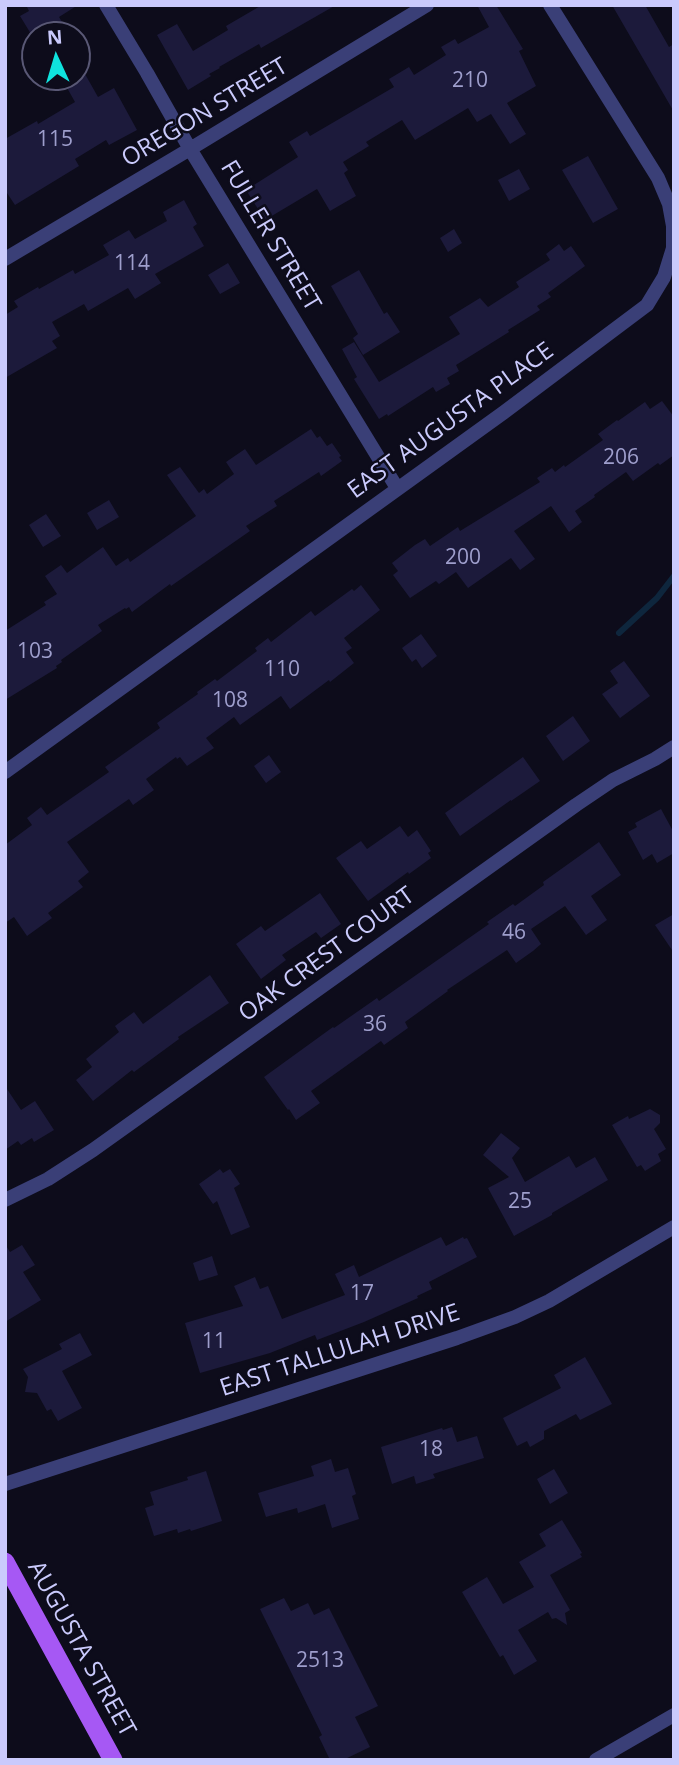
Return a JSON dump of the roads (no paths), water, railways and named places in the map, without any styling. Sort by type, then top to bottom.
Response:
[{"type":"main road","name":"AUGUSTA STREET","points":[[5,1562],[113,1760]]},
{"type":"street","name":"FULLER STREET","points":[[106,5],[190,149],[397,488]]},
{"type":"street","name":"OREGON STREET","points":[[5,259],[427,5]]},
{"type":"street","name":"EAST AUGUSTA PLACE","points":[[5,772],[503,413],[647,305],[664,277],[673,248],[669,204],[658,178],[550,5]]},
{"type":"street","name":"OAK CREST COURT","points":[[5,1200],[48,1180],[93,1150],[576,805],[613,780],[674,747]]},
{"type":"street","name":"EAST TALLULAH DRIVE","points":[[5,1484],[515,1317],[549,1301],[674,1227]]},
{"type":"street","points":[[596,1760],[674,1715]]},
{"type":"waterway","points":[[619,633],[657,598],[674,576]]}]
